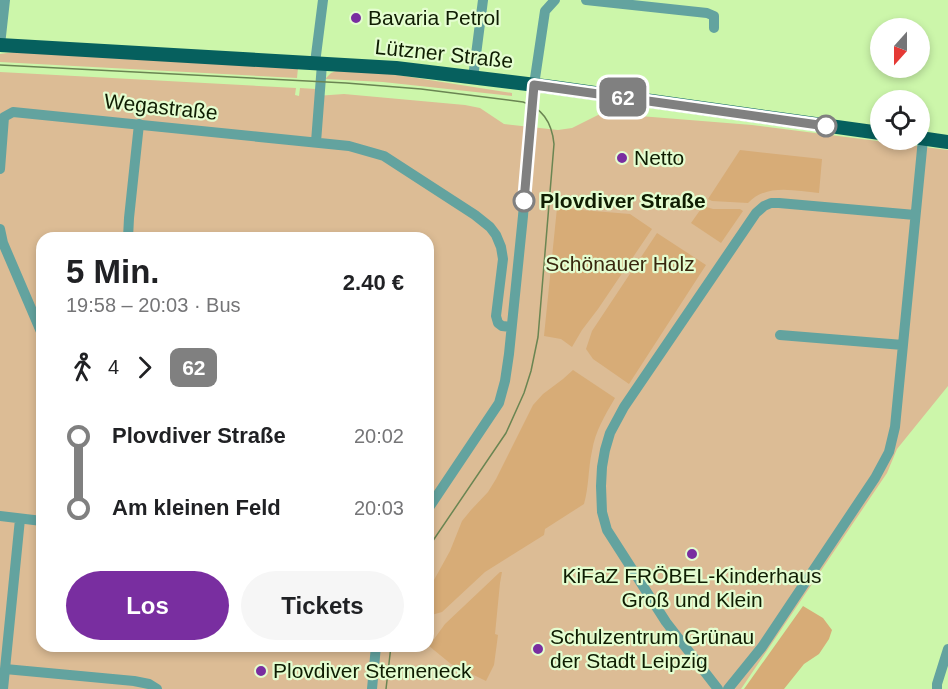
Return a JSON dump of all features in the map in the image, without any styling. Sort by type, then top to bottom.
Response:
[{"type":"main road","name":"Lützner Straße","points":[[0,45],[386,68],[534,85],[870,132]]},
{"type":"main road","points":[[930,140],[948,142]]},
{"type":"street","points":[[0,45],[5,0]]},
{"type":"street","points":[[316,142],[323,0]]},
{"type":"street","points":[[473,78],[483,0]]},
{"type":"street","points":[[434,500],[498,403],[505,381],[534,85],[545,11],[555,0]]},
{"type":"street","points":[[586,0],[707,13],[714,16],[714,28]]},
{"type":"street","name":"Wegastraße","points":[[0,169],[4,117],[12,112],[316,142],[349,146],[384,156],[482,220],[496,236],[503,259],[496,316],[502,326],[511,327]]},
{"type":"street","points":[[128,232],[139,124]]},
{"type":"street","points":[[728,689],[762,647],[875,478],[889,452],[895,427],[920,150]]},
{"type":"street","points":[[718,689],[666,622],[607,530],[601,486],[602,467],[610,433],[624,407],[756,213],[764,206],[771,203],[799,204],[915,215]]},
{"type":"street","points":[[0,229],[3,243],[36,320]]},
{"type":"street","points":[[780,335],[903,345]]},
{"type":"street","points":[[0,516],[36,520]]},
{"type":"street","points":[[3,689],[20,519]]},
{"type":"street","points":[[937,689],[948,649]]},
{"type":"street","points":[[372,689],[375,652]]},
{"type":"street","points":[[5,669],[134,681],[157,689]]},
{"type":"green space","points":[[14,52],[298,68],[297,78],[0,62],[0,54]]},
{"type":"green space","points":[[336,71],[385,73],[512,93],[512,96],[383,82],[325,79]]},
{"type":"green space","name":"Schönauer Holz","points":[[0,72],[296,88],[295,95],[299,96],[300,88],[316,89],[316,96],[344,94],[465,105],[480,108],[504,124],[558,130],[572,128],[602,113],[752,125],[870,140],[870,150],[930,150],[930,148],[948,150],[948,386],[897,449],[887,473],[741,689],[0,689]]},
{"type":"green space","points":[[740,150],[822,159],[819,193],[791,190],[772,191],[748,203],[708,199]]},
{"type":"green space","points":[[703,206],[743,211],[721,243],[691,223]]},
{"type":"green space","name":"Schönauer Holz","points":[[557,208],[630,214],[652,229],[572,347],[561,339],[544,336]]},
{"type":"green space","points":[[657,233],[706,265],[629,384],[593,359],[586,349],[592,331]]},
{"type":"green space","points":[[573,370],[615,398],[595,437],[584,504],[545,529],[544,535],[485,572],[442,612],[434,614],[434,580],[450,551],[462,521],[488,492],[496,479],[533,405]]},
{"type":"green space","points":[[502,572],[494,665],[486,681],[451,664],[434,650],[434,639],[445,624]]},
{"type":"green space","points":[[803,606],[823,618],[832,630],[819,654],[804,664],[784,689],[744,689]]},
{"type":"tram line","points":[[0,65],[421,89],[523,102],[541,112],[549,123],[554,144],[538,337],[531,371],[506,433],[434,539]]},
{"type":"tram line","points":[[386,689],[390,652]]},
{"type":"bus line","name":"62","points":[[524,201],[534,85],[826,126]]},
{"type":"place","name":"Bavaria Petrol","points":[[356,18]]},
{"type":"place","name":"Netto","points":[[622,158]]},
{"type":"place","name":"Plovdiver Straße","points":[[524,201]]},
{"type":"place","name":"KiFaZ FRÖBEL-Kinderhaus Groß und Klein","points":[[692,554]]},
{"type":"place","name":"Schulzentrum Grünau der Stadt Leipzig","points":[[538,649]]},
{"type":"place","name":"Plovdiver Sterneneck","points":[[261,671]]}]
